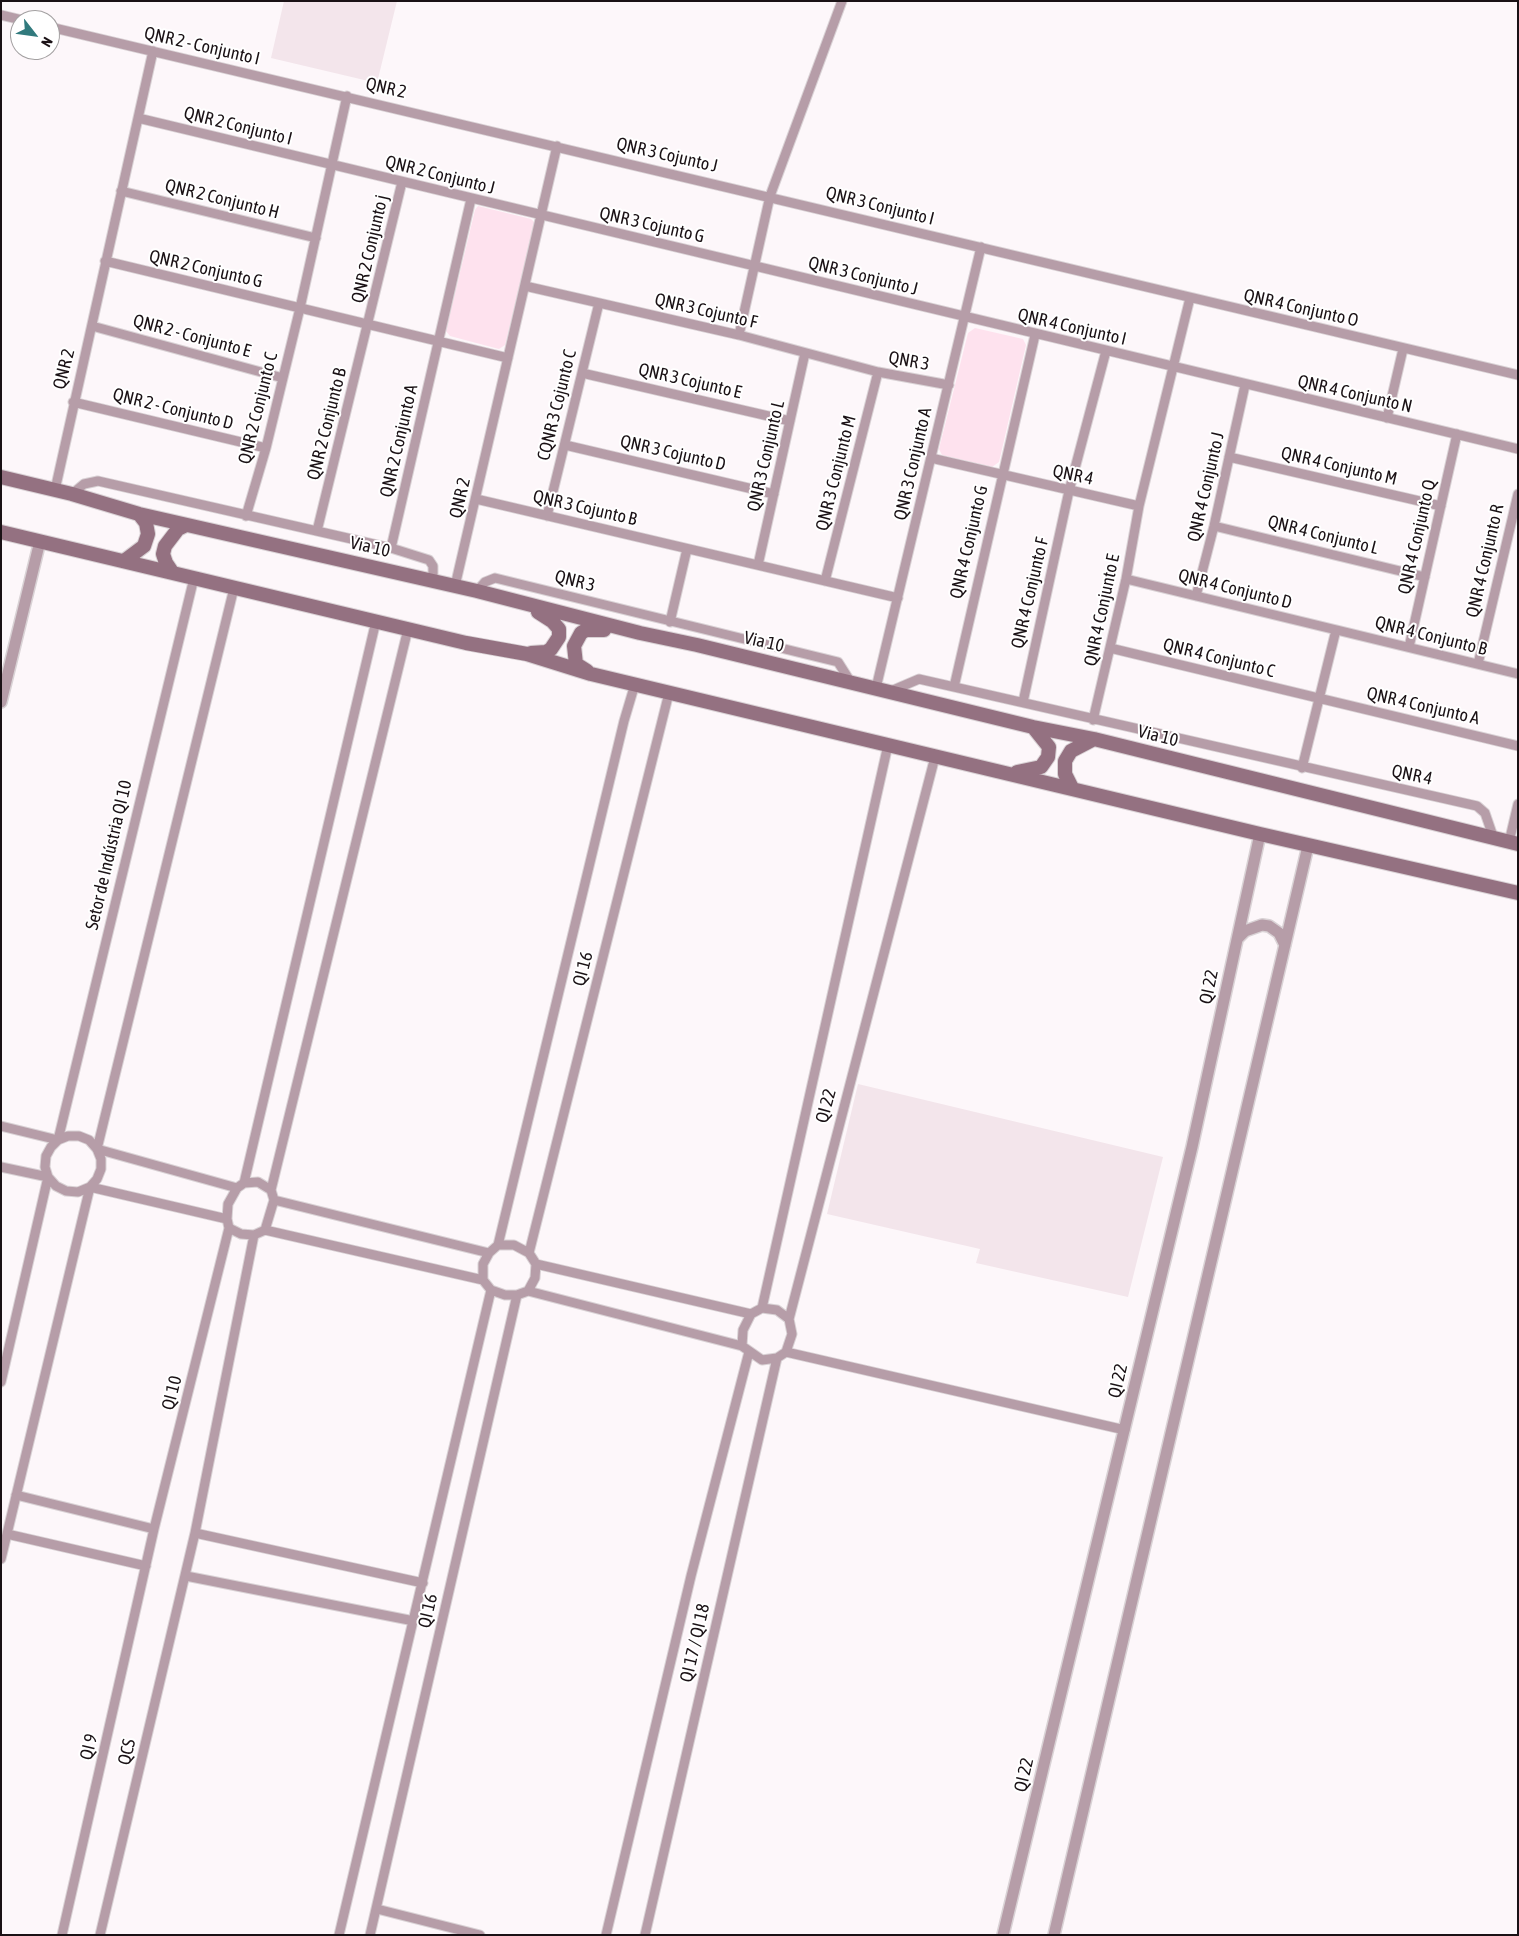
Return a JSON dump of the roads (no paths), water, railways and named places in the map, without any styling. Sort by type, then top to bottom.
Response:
[{"type":"main road","name":"Via 10","points":[[1,477],[72,494],[140,514],[476,591],[640,633],[1094,740],[1513,843]]},
{"type":"main road","points":[[124,561],[136,554],[144,546],[148,534],[146,523],[140,514]]},
{"type":"main road","points":[[172,572],[163,554],[165,546],[178,529],[186,525]]},
{"type":"main road","points":[[1,532],[408,629],[528,654],[591,674],[669,693],[1308,846],[1518,893]]},
{"type":"main road","points":[[528,654],[546,652],[551,649],[559,637],[559,629],[552,621],[529,606]]},
{"type":"main road","points":[[591,674],[576,664],[574,646],[581,633],[586,630],[598,630],[640,633]]},
{"type":"main road","points":[[1009,773],[1036,769],[1045,763],[1048,747],[1033,727]]},
{"type":"main road","points":[[1072,788],[1065,774],[1064,762],[1071,751],[1094,740]]},
{"type":"street","points":[[739,335],[770,196],[842,1]]},
{"type":"street","name":"QNR 2 - Conjunto I","points":[[60,29],[347,96]]},
{"type":"street","name":"QNR 2","points":[[55,490],[152,51]]},
{"type":"street","name":"QNR 2","points":[[300,308],[347,96],[557,146],[455,586]]},
{"type":"street","name":"QNR 2 Conjunto I","points":[[138,118],[331,165]]},
{"type":"street","name":"QNR 3 Cojunto J","points":[[557,146],[770,196]]},
{"type":"street","name":"QNR 2 Conjunto J","points":[[331,165],[542,216]]},
{"type":"street","name":"QNR 2 Conjunto j","points":[[369,324],[402,182]]},
{"type":"street","name":"QNR 2 Conjunto H","points":[[121,191],[316,238]]},
{"type":"street","name":"QNR 3 Conjunto I","points":[[770,196],[981,247]]},
{"type":"street","points":[[440,341],[471,199]]},
{"type":"street","name":"QNR 3 Cojunto G","points":[[542,216],[754,266]]},
{"type":"street","points":[[981,247],[1190,298],[1139,506]]},
{"type":"street","name":"QNR 3 Conjunto A","points":[[876,688],[981,247]]},
{"type":"street","name":"QNR 2 Conjunto G","points":[[105,261],[300,308]]},
{"type":"street","name":"QNR 3 Conjunto J","points":[[754,266],[965,318]]},
{"type":"street","points":[[525,286],[599,303]]},
{"type":"street","name":"QNR 4 Conjunto O","points":[[1190,298],[1518,375]]},
{"type":"street","name":"QNR 3 Cojunto F","points":[[599,303],[739,335],[805,353]]},
{"type":"street","name":"CQNR 3 Cojunto C","points":[[547,516],[599,303]]},
{"type":"street","points":[[300,308],[508,358]]},
{"type":"street","name":"QNR 2 Conjunto C","points":[[246,516],[266,448],[300,308]]},
{"type":"street","name":"QNR 4 Conjunto I","points":[[965,318],[1172,367]]},
{"type":"street","name":"QNR 2 Conjunto B","points":[[317,531],[369,324]]},
{"type":"street","name":"QNR 2 - Conjunto E","points":[[92,326],[283,378]]},
{"type":"street","points":[[1001,475],[1035,334]]},
{"type":"street","name":"QNR 2 Conjunto A","points":[[391,548],[440,341]]},
{"type":"street","points":[[1387,418],[1403,349]]},
{"type":"street","name":"QNR 4 Conjunto F","points":[[1023,702],[1070,491],[1106,351]]},
{"type":"street","name":"QNR 3","points":[[805,353],[878,372],[949,385]]},
{"type":"street","name":"QNR 3 Conjunto L","points":[[758,565],[805,353]]},
{"type":"street","points":[[1172,367],[1245,385]]},
{"type":"street","name":"QNR 3 Cojunto E","points":[[582,372],[790,421]]},
{"type":"street","name":"QNR 3 Conjunto M","points":[[825,581],[878,372]]},
{"type":"street","name":"QNR 4 Conjunto N","points":[[1245,385],[1457,434]]},
{"type":"street","name":"QNR 4 Conjunto J","points":[[1196,596],[1214,526],[1245,385]]},
{"type":"street","name":"QNR 2 - Conjunto D","points":[[73,402],[266,448]]},
{"type":"street","points":[[1457,434],[1518,449]]},
{"type":"street","name":"QNR 4 Conjunto Q","points":[[1409,647],[1457,434]]},
{"type":"street","name":"QNR 3 Cojunto D","points":[[564,445],[774,494]]},
{"type":"street","name":"QNR 4 Conjunto M","points":[[1229,457],[1441,506]]},
{"type":"street","name":"QNR 4 Conjunto G","points":[[931,458],[1001,475],[954,686]]},
{"type":"street","name":"QNR 4","points":[[1001,475],[1139,506]]},
{"type":"street","points":[[72,494],[84,484],[98,481],[391,548],[429,560],[433,566],[433,581]]},
{"type":"street","name":"QNR 4 Conjunto R","points":[[1478,664],[1518,494]]},
{"type":"street","name":"QNR 3 Cojunto B","points":[[476,499],[687,549]]},
{"type":"street","name":"QNR 4 Conjunto E","points":[[1093,720],[1126,579],[1139,506]]},
{"type":"street","name":"QNR 4 Conjunto L","points":[[1214,526],[1425,577]]},
{"type":"street","points":[[1,702],[40,541]]},
{"type":"street","points":[[670,622],[687,549],[898,598]]},
{"type":"street","name":"Setor de Indústria QI 10","points":[[58,1140],[194,578]]},
{"type":"street","name":"QNR 3","points":[[476,591],[485,582],[495,578],[838,662],[850,682]]},
{"type":"street","name":"QNR 4 Conjunto D","points":[[1126,579],[1336,630]]},
{"type":"street","points":[[97,1149],[234,588]]},
{"type":"street","points":[[228,1223],[228,1204],[240,1186],[376,621]]},
{"type":"street","points":[[264,1230],[274,1200],[271,1190],[408,629]]},
{"type":"street","points":[[1302,768],[1336,630]]},
{"type":"street","name":"QNR 4 Conjunto B","points":[[1336,630],[1518,674]]},
{"type":"street","name":"QNR 4 Conjunto C","points":[[1110,648],[1320,699]]},
{"type":"street","name":"QNR 4","points":[[891,692],[919,679],[1302,768],[1476,806],[1485,813],[1494,839]]},
{"type":"street","points":[[483,1280],[484,1264],[489,1253],[498,1245],[635,684]]},
{"type":"street","name":"QI 16","points":[[529,1253],[669,693]]},
{"type":"street","name":"QNR 4 Conjunto A","points":[[1320,699],[1518,746]]},
{"type":"street","points":[[762,1308],[888,745]]},
{"type":"street","name":"QI 22","points":[[789,1319],[935,757]]},
{"type":"street","points":[[1513,843],[1518,804]]},
{"type":"street","name":"QI 22","points":[[1003,1935],[1192,1147],[1260,834]]},
{"type":"street","points":[[1054,1935],[1308,846]]},
{"type":"street","points":[[1238,938],[1245,931],[1262,924],[1269,926],[1279,933],[1285,945]]},
{"type":"street","points":[[1,1126],[58,1140]]},
{"type":"street","points":[[68,1136],[79,1136],[89,1140],[97,1149],[101,1159],[101,1169],[97,1179],[90,1187],[78,1192],[66,1191],[56,1186],[48,1177],[45,1167],[46,1156],[58,1140],[68,1136]]},
{"type":"street","points":[[97,1149],[240,1186],[258,1182],[271,1190]]},
{"type":"street","points":[[1,1166],[48,1177]]},
{"type":"street","points":[[1,1382],[48,1177]]},
{"type":"street","points":[[90,1187],[228,1223],[241,1234],[254,1235],[264,1230],[483,1280],[491,1290],[505,1295],[517,1295],[528,1291],[746,1349],[762,1360],[777,1358],[786,1352],[792,1334],[789,1319],[777,1310],[762,1308],[751,1314],[743,1330],[746,1349],[606,1935]]},
{"type":"street","points":[[1,1559],[90,1187]]},
{"type":"street","points":[[274,1200],[489,1253]]},
{"type":"street","name":"QI 10","points":[[146,1566],[228,1223]]},
{"type":"street","name":"QCS","points":[[100,1935],[196,1533],[254,1235]]},
{"type":"street","points":[[498,1245],[514,1245],[529,1253],[536,1264],[536,1278],[528,1291]]},
{"type":"street","points":[[536,1264],[751,1314]]},
{"type":"street","points":[[340,1935],[491,1290]]},
{"type":"street","name":"QI 16","points":[[370,1935],[517,1295]]},
{"type":"street","points":[[786,1352],[1124,1430]]},
{"type":"street","name":"QI 17 / QI 18","points":[[646,1935],[777,1358]]},
{"type":"street","points":[[16,1495],[154,1529]]},
{"type":"street","points":[[196,1533],[423,1583]]},
{"type":"street","points":[[7,1534],[146,1566]]},
{"type":"street","name":"QI 9","points":[[62,1935],[146,1566]]},
{"type":"street","points":[[186,1576],[414,1621]]},
{"type":"street","points":[[376,1909],[480,1935]]}]
